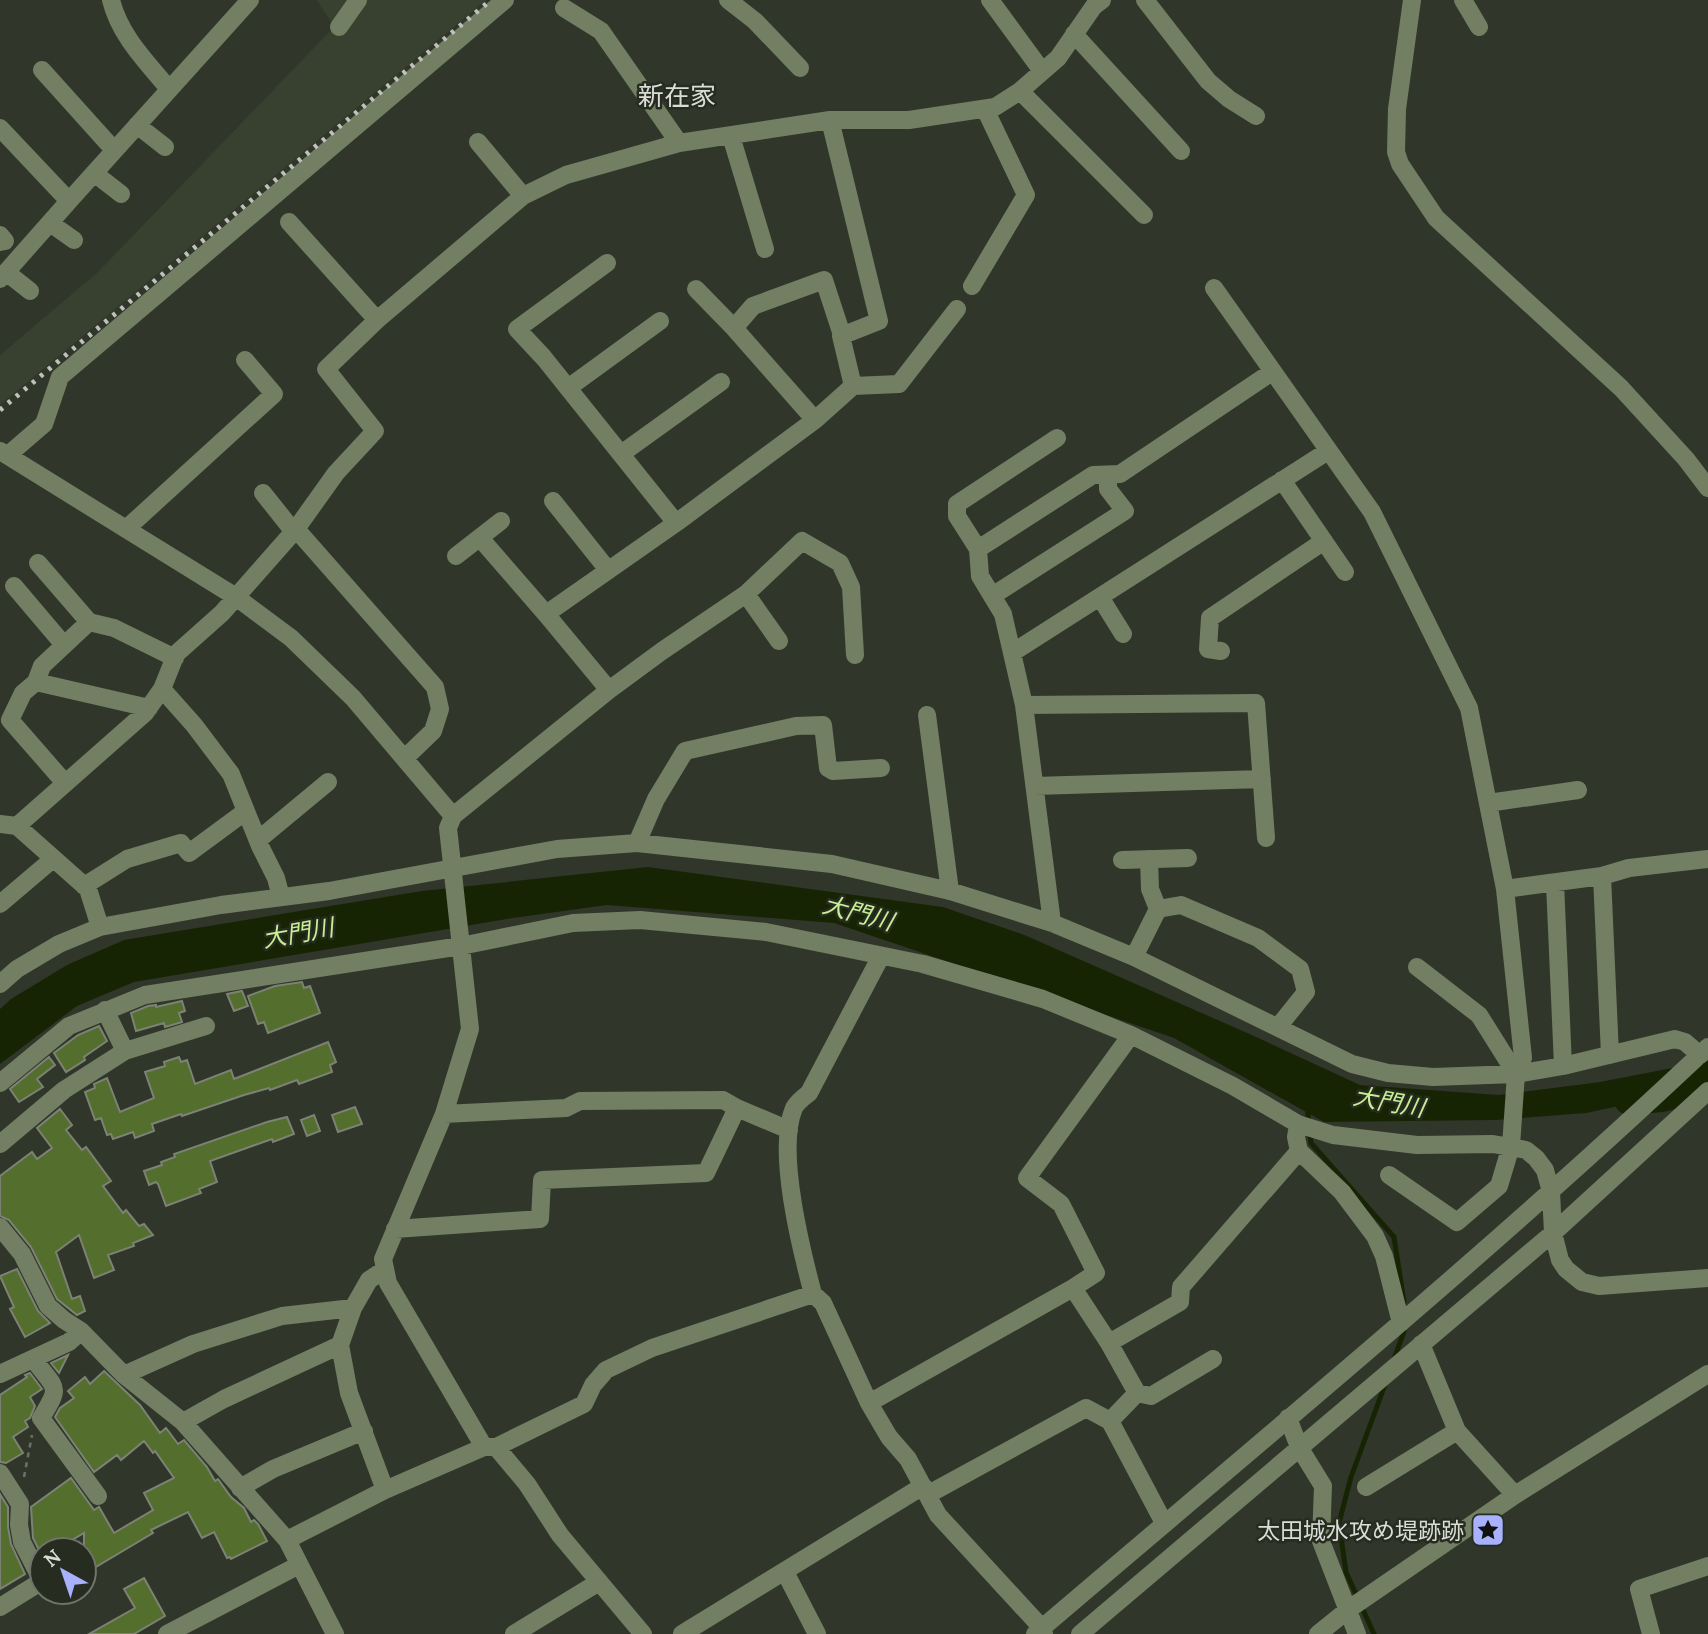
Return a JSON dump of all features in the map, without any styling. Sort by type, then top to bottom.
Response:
[{"type":"street","points":[[111,0],[115,17],[126,36],[169,89]]},
{"type":"street","points":[[30,291],[3,276],[250,0]]},
{"type":"street","points":[[339,27],[358,0]]},
{"type":"street","points":[[453,816],[353,698],[291,638],[236,597],[5,458],[44,424],[60,377],[505,0]]},
{"type":"street","points":[[728,0],[755,20],[800,68]]},
{"type":"street","points":[[989,0],[1042,71]]},
{"type":"street","points":[[100,927],[88,889],[8,825],[65,783],[149,708],[162,689],[176,654],[222,613],[295,530],[336,474],[375,431],[326,369],[377,320],[523,196],[566,175],[679,143],[830,120],[909,120],[995,107],[1020,91],[1058,58],[1094,6],[1102,0]]},
{"type":"street","points":[[1144,0],[1208,81],[1229,99],[1256,116]]},
{"type":"street","points":[[1412,0],[1397,109],[1396,152],[1400,164],[1436,218],[1621,388],[1686,459],[1708,488]]},
{"type":"street","points":[[1463,0],[1479,27]]},
{"type":"street","points":[[564,8],[601,31],[679,143]]},
{"type":"street","points":[[1074,34],[1181,151]]},
{"type":"street","points":[[42,70],[114,150]]},
{"type":"street","points":[[1020,91],[1144,215]]},
{"type":"street","points":[[972,286],[1026,195],[985,109]]},
{"type":"street","points":[[830,120],[879,321],[842,335]]},
{"type":"street","points":[[137,125],[165,147]]},
{"type":"street","points":[[0,128],[69,201]]},
{"type":"street","points":[[731,136],[765,249]]},
{"type":"street","points":[[478,142],[523,196]]},
{"type":"street","points":[[94,173],[121,194]]},
{"type":"street","points":[[289,222],[377,320]]},
{"type":"street","points":[[50,223],[74,240]]},
{"type":"street","points":[[0,235],[5,241],[0,242]]},
{"type":"street","points":[[607,262],[517,329],[676,523]]},
{"type":"street","points":[[734,328],[753,306],[824,280],[842,335],[853,386]]},
{"type":"street","points":[[1214,288],[1372,512],[1469,708],[1505,889],[1523,1058],[1516,1077],[1511,1139],[1499,1186],[1457,1222],[1389,1175]]},
{"type":"street","points":[[696,289],[815,419]]},
{"type":"street","points":[[546,614],[676,523],[815,419],[853,386],[899,384],[957,309]]},
{"type":"street","points":[[568,388],[660,321]]},
{"type":"street","points":[[126,529],[274,394],[245,360]]},
{"type":"street","points":[[978,549],[1093,475],[1120,474],[1272,372]]},
{"type":"street","points":[[621,454],[721,382]]},
{"type":"street","points":[[1052,923],[1024,705],[1003,614],[980,576],[978,549],[957,516],[957,504],[1057,438]]},
{"type":"street","points":[[1012,653],[1328,451]]},
{"type":"street","points":[[992,596],[1125,511],[1108,489],[1108,475]]},
{"type":"street","points":[[1282,480],[1345,572]]},
{"type":"street","points":[[263,493],[435,687],[440,709],[433,731],[405,758]]},
{"type":"street","points":[[553,501],[608,570]]},
{"type":"street","points":[[456,556],[501,521]]},
{"type":"street","points":[[480,538],[608,690]]},
{"type":"street","points":[[643,1634],[560,1535],[527,1484],[490,1447],[388,1283],[384,1270],[383,1259],[444,1114],[470,1029],[448,828],[453,816],[608,690],[747,594],[802,541],[840,563],[851,587],[855,655]]},
{"type":"street","points":[[1221,651],[1208,649],[1210,618],[1324,541]]},
{"type":"street","points":[[38,563],[89,622],[114,628],[175,658]]},
{"type":"street","points":[[14,586],[64,645]]},
{"type":"street","points":[[747,594],[779,641]]},
{"type":"street","points":[[1100,597],[1123,634]]},
{"type":"street","points":[[65,783],[10,720],[23,693],[36,682],[42,666],[89,622]]},
{"type":"street","points":[[36,682],[149,708]]},
{"type":"street","points":[[162,689],[194,725],[230,774],[276,878],[281,897]]},
{"type":"street","points":[[0,698],[12,712]]},
{"type":"street","points":[[1024,705],[1256,703],[1266,838]]},
{"type":"street","points":[[927,715],[950,891]]},
{"type":"street","points":[[637,843],[656,799],[685,751],[796,726],[823,725],[828,768],[833,771],[881,768]]},
{"type":"street","points":[[1035,786],[1262,779]]},
{"type":"street","points":[[258,840],[328,782]]},
{"type":"street","points":[[1488,803],[1578,790]]},
{"type":"street","points":[[84,886],[127,859],[181,843],[190,853],[246,811]]},
{"type":"street","points":[[0,984],[18,969],[59,944],[100,927],[221,905],[453,872],[556,849],[637,843],[832,864],[950,891],[1052,923],[1134,957],[1352,1063],[1388,1073],[1433,1077],[1516,1077],[1675,1038],[1704,1051],[1551,1192],[1040,1632],[938,1515],[908,1459],[889,1437],[869,1403],[823,1303],[813,1294],[799,1240],[787,1154],[795,1106],[809,1093],[881,956]]},
{"type":"street","points":[[1122,860],[1188,858]]},
{"type":"street","points":[[0,904],[53,859]]},
{"type":"street","points":[[1134,957],[1157,909],[1150,889],[1149,859]]},
{"type":"street","points":[[1505,889],[1602,876],[1629,868],[1708,859]]},
{"type":"street","points":[[1602,876],[1610,1055]]},
{"type":"street","points":[[1555,883],[1563,1066]]},
{"type":"street","points":[[1157,909],[1181,905],[1258,938],[1300,969],[1306,992],[1278,1027]]},
{"type":"street","points":[[0,1083],[69,1026],[145,995],[573,923],[640,920],[766,932],[923,964],[1043,999],[1131,1035],[1233,1086],[1298,1124],[1333,1135],[1417,1145],[1511,1139],[1536,1158],[1545,1170],[1551,1192],[1553,1233],[1560,1260],[1566,1269],[1583,1282],[1599,1286],[1708,1278]]},
{"type":"street","points":[[1417,967],[1479,1015],[1516,1077]]},
{"type":"street","points":[[105,1010],[125,1051]]},
{"type":"street","points":[[0,1144],[64,1090],[125,1051],[206,1026]]},
{"type":"street","points":[[869,1403],[1096,1273],[1061,1204],[1027,1178],[1131,1035]]},
{"type":"street","points":[[1080,1634],[1553,1233],[1708,1091]]},
{"type":"street","points":[[444,1114],[566,1108],[580,1101],[723,1100],[789,1130]]},
{"type":"street","points":[[395,1229],[540,1219],[542,1180],[706,1173],[737,1108]]},
{"type":"street","points":[[1298,1124],[1296,1138],[1299,1151],[1342,1192],[1376,1236],[1384,1256],[1401,1323]]},
{"type":"street","points":[[1109,1343],[1180,1302],[1181,1287],[1299,1151]]},
{"type":"street","points":[[0,1227],[22,1254],[48,1306],[81,1331],[124,1375],[183,1422],[286,1539],[335,1634]]},
{"type":"street","points":[[384,1270],[369,1280],[353,1308],[340,1345],[349,1393],[385,1490]]},
{"type":"street","points":[[1073,1287],[1137,1393],[1151,1396],[1213,1359]]},
{"type":"street","points":[[286,1539],[385,1490],[490,1447],[584,1404],[593,1385],[606,1370],[652,1348],[813,1294]]},
{"type":"street","points":[[124,1375],[193,1344],[282,1316],[353,1308]]},
{"type":"street","points":[[0,1374],[69,1342],[81,1331]]},
{"type":"street","points":[[183,1422],[224,1399],[340,1345]]},
{"type":"street","points":[[1421,1345],[1457,1431],[1515,1495]]},
{"type":"street","points":[[34,1360],[55,1388],[55,1395],[41,1418],[98,1496]]},
{"type":"street","points":[[1318,1634],[1349,1609],[1515,1495],[1708,1374]]},
{"type":"street","points":[[1110,1421],[1137,1393]]},
{"type":"street","points":[[682,1634],[925,1490],[1086,1408],[1110,1421],[1164,1523]]},
{"type":"street","points":[[1288,1418],[1299,1447],[1323,1486],[1321,1541],[1357,1634]]},
{"type":"street","points":[[240,1488],[273,1469],[364,1431]]},
{"type":"street","points":[[1366,1487],[1457,1431]]},
{"type":"street","points":[[0,1473],[20,1504],[19,1525],[22,1542],[42,1581],[0,1607]]},
{"type":"street","points":[[167,1634],[299,1565]]},
{"type":"street","points":[[1651,1634],[1639,1589],[1708,1566]]},
{"type":"street","points":[[785,1572],[817,1634]]},
{"type":"street","points":[[514,1634],[599,1582]]},
{"type":"path","points":[[20,1504],[33,1433],[41,1418]]},
{"type":"shaded area","points":[[317,0],[486,0],[0,405],[0,355],[97,273],[334,27]]},
{"type":"water","points":[[648,867],[943,907],[1022,934],[1360,1085],[1499,1095],[1600,1082],[1708,1061],[1708,1087],[1586,1113],[1496,1120],[1324,1122],[1174,1038],[834,923],[607,905],[513,918],[134,982],[77,1006],[0,1064],[0,1009],[11,999],[67,965],[124,940],[422,891]]},
{"type":"building","points":[[302,982],[304,988],[310,986],[320,1013],[268,1033],[264,1022],[258,1024],[248,996],[275,986]]},
{"type":"building","points":[[242,991],[248,1006],[234,1011],[227,994]]},
{"type":"building","points":[[182,1001],[185,1011],[179,1013],[182,1022],[165,1027],[164,1023],[136,1031],[131,1013],[148,1006],[156,1007]]},
{"type":"building","points":[[99,1026],[107,1041],[66,1072],[54,1053],[78,1035]]},
{"type":"building","points":[[328,1042],[336,1062],[330,1065],[332,1072],[299,1084],[297,1080],[182,1116],[181,1114],[152,1124],[154,1131],[135,1138],[133,1132],[113,1139],[111,1134],[107,1135],[101,1118],[95,1120],[85,1092],[107,1078],[120,1112],[154,1098],[145,1072],[165,1066],[164,1062],[179,1057],[181,1062],[187,1060],[195,1084],[231,1070],[234,1079]]},
{"type":"building","points":[[49,1057],[55,1065],[37,1079],[43,1087],[19,1102],[10,1089]]},
{"type":"building","points":[[355,1107],[362,1124],[338,1132],[332,1115]]},
{"type":"building","points":[[60,1109],[72,1125],[66,1130],[82,1150],[86,1147],[111,1181],[103,1186],[123,1213],[126,1210],[139,1226],[144,1224],[153,1235],[133,1243],[134,1246],[108,1255],[114,1270],[94,1278],[79,1235],[56,1252],[72,1299],[80,1296],[85,1311],[77,1315],[57,1299],[31,1247],[9,1220],[0,1216],[0,1176],[32,1152],[37,1159],[52,1148],[37,1128]]},
{"type":"building","points":[[314,1115],[320,1131],[307,1136],[301,1120]]},
{"type":"building","points":[[287,1117],[294,1134],[210,1161],[217,1182],[199,1189],[201,1193],[166,1206],[158,1184],[156,1182],[149,1185],[144,1171],[162,1165],[161,1162],[175,1157],[174,1154]]},
{"type":"building","points":[[17,1269],[38,1311],[50,1323],[25,1337],[10,1309],[14,1307],[0,1276]]},
{"type":"building","points":[[68,1355],[59,1373],[51,1363]]},
{"type":"building","points":[[104,1371],[140,1405],[160,1433],[166,1428],[178,1444],[184,1440],[215,1481],[218,1479],[231,1497],[244,1508],[251,1522],[254,1520],[258,1524],[267,1541],[231,1559],[227,1558],[214,1532],[202,1538],[188,1512],[151,1530],[153,1533],[98,1566],[98,1536],[84,1536],[84,1533],[79,1536],[33,1536],[31,1507],[71,1478],[94,1510],[99,1507],[114,1533],[153,1510],[144,1493],[174,1478],[155,1451],[153,1453],[144,1441],[121,1460],[117,1455],[94,1472],[55,1417],[60,1408],[74,1398],[68,1391],[85,1377],[90,1384]]},
{"type":"building","points":[[30,1373],[42,1389],[30,1397],[35,1406],[30,1418],[25,1421],[28,1427],[13,1437],[23,1453],[6,1463],[0,1462],[0,1395]]},
{"type":"building","points":[[0,1494],[8,1507],[11,1544],[25,1574],[0,1589]]},
{"type":"building","points":[[144,1578],[165,1616],[134,1634],[89,1634],[135,1608],[124,1589]]},
{"type":"waterway","name":"大門川","points":[[1629,1100],[1662,1097],[1708,1086]]},
{"type":"waterway","points":[[1307,1107],[1311,1143],[1394,1237],[1404,1302]]},
{"type":"waterway","points":[[1394,1359],[1406,1326]]},
{"type":"waterway","points":[[1374,1634],[1346,1572],[1339,1523],[1351,1477],[1386,1382]]},
{"type":"railway","points":[[0,410],[491,0]]},
{"type":"place","name":"太田城水攻め堤跡跡","points":[[1488,1530]]},
{"type":"district","name":"新在家","points":[[677,95]]}]
